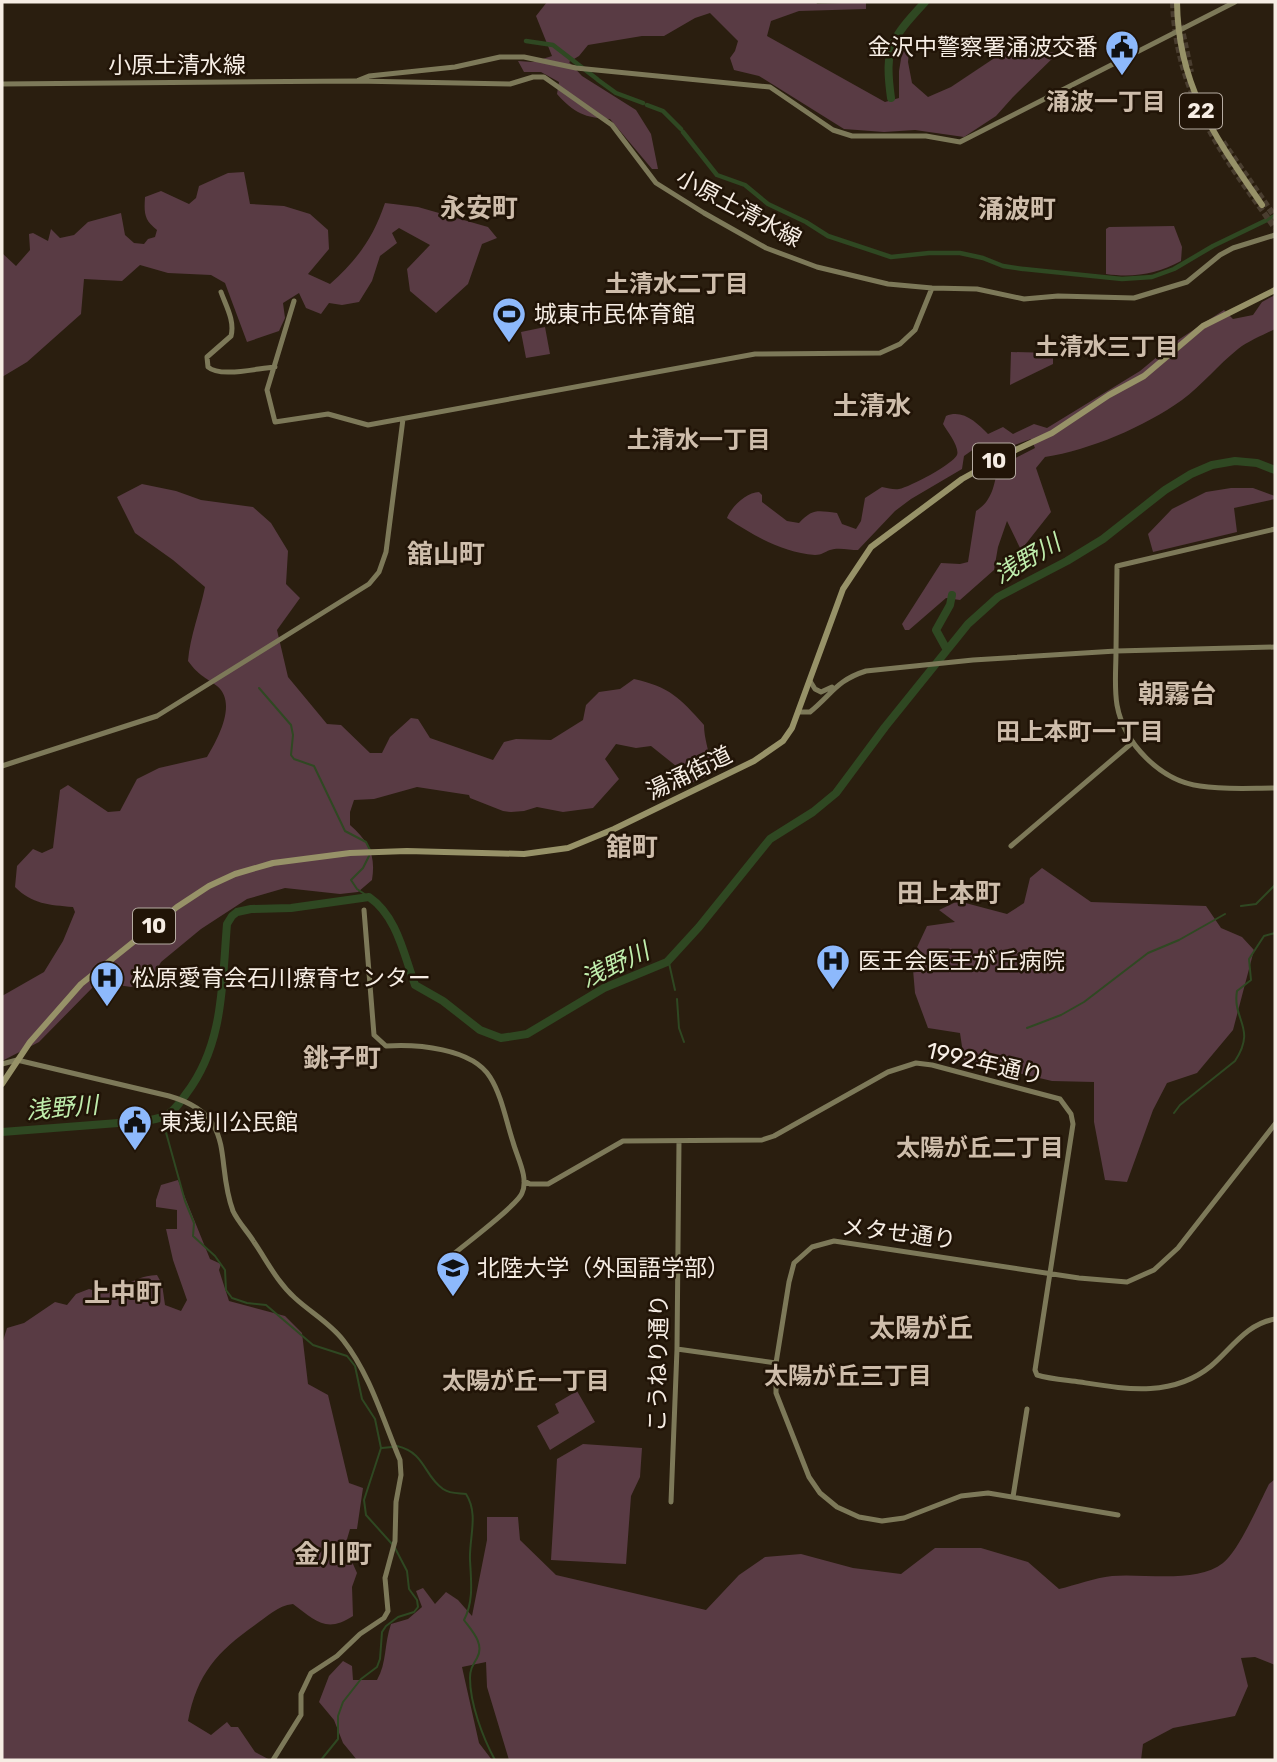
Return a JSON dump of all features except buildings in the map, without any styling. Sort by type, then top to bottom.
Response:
[{"type":"main road","name":"22","points":[[1177,2],[1178,32],[1188,74],[1204,116],[1262,205]]},
{"type":"main road","name":"湯涌街道","points":[[2,1084],[38,1032],[81,984],[177,907],[209,886],[235,874],[273,863],[357,853],[524,854],[568,848],[614,830],[754,761],[783,741],[792,728],[843,589],[871,547],[962,479],[1052,433],[1109,395],[1144,376],[1203,326],[1275,290]]},
{"type":"street","points":[[356,81],[369,76],[455,67],[500,57],[524,57],[576,68],[770,87],[833,130],[852,136],[926,136],[960,142],[1235,2]]},
{"type":"street","name":"小原土清水線","points":[[2,84],[356,81],[510,84],[533,77],[544,77],[619,132],[656,183],[739,233],[766,248],[817,267],[888,284],[977,289],[1024,299],[1058,296],[1134,298],[1187,282],[1233,248],[1275,235]]},
{"type":"street","points":[[294,301],[267,390],[275,422],[328,414],[368,425],[755,354],[880,353],[900,344],[915,330],[932,288]]},
{"type":"street","points":[[220,292],[233,332],[207,357],[208,367],[213,372],[224,373],[275,367]]},
{"type":"street","points":[[2,766],[157,716],[369,584],[379,572],[386,552],[403,419]]},
{"type":"street","points":[[1275,529],[1117,566],[1116,651],[1118,707],[1133,742],[1150,762],[1178,781],[1199,786],[1275,788]]},
{"type":"street","points":[[810,681],[815,689],[821,692],[866,671],[973,660],[1116,651],[1275,647]]},
{"type":"street","points":[[799,712],[810,712],[835,685]]},
{"type":"street","points":[[1011,846],[1133,742]]},
{"type":"street","points":[[364,910],[374,1035],[386,1046],[412,1044],[439,1049],[480,1066],[491,1079],[500,1101],[524,1181],[522,1195],[518,1201],[446,1260]]},
{"type":"street","points":[[2,1064],[17,1060],[185,1100],[196,1107],[212,1123],[219,1135],[223,1147],[228,1196],[235,1215],[278,1280],[341,1337],[358,1360],[400,1460],[395,1541],[386,1578],[388,1611],[384,1618],[360,1634],[337,1656],[311,1673],[301,1694],[301,1715],[272,1760]]},
{"type":"street","name":"1992年通り","points":[[524,1181],[530,1184],[548,1184],[623,1141],[762,1140],[782,1132],[888,1073],[916,1063],[932,1065],[1059,1099],[1071,1114],[1073,1124],[1034,1370],[1037,1375],[1125,1389],[1146,1390],[1173,1386],[1210,1367],[1252,1326],[1275,1319]]},
{"type":"street","name":"メタせ通り","points":[[1118,1515],[988,1493],[961,1496],[904,1518],[882,1521],[859,1517],[837,1507],[820,1493],[809,1477],[776,1393],[776,1363],[794,1263],[811,1247],[834,1241],[1127,1282],[1154,1270],[1178,1248],[1275,1124]]},
{"type":"street","name":"こうねり通り","points":[[671,1502],[677,1349],[679,1141]]},
{"type":"street","points":[[677,1349],[776,1363]]},
{"type":"street","points":[[1013,1497],[1027,1409]]},
{"type":"shaded area","points":[[547,2],[866,2],[866,9],[799,11],[771,21],[767,36],[885,102],[899,98],[899,71],[903,47],[910,44],[908,62],[912,83],[928,97],[951,87],[1002,53],[1016,49],[1058,53],[996,116],[964,137],[915,130],[884,132],[844,129],[759,76],[734,70],[730,58],[738,41],[710,13],[695,18],[664,36],[642,36],[588,45],[579,56],[569,62],[582,76],[636,110],[651,134],[658,169],[652,169],[610,119],[580,113],[557,94],[559,82],[541,72],[524,72],[518,61],[533,62],[552,56],[536,16]]},
{"type":"shaded area","points":[[244,172],[250,204],[284,206],[310,214],[328,230],[329,249],[308,274],[330,284],[364,247],[385,203],[418,207],[488,227],[497,238],[482,244],[468,284],[436,313],[410,291],[407,269],[430,245],[399,228],[392,233],[397,243],[380,256],[372,281],[359,302],[342,305],[329,303],[321,314],[306,308],[299,293],[283,303],[285,318],[279,331],[247,342],[225,283],[211,275],[168,273],[140,265],[122,281],[84,279],[81,314],[27,362],[2,377],[2,253],[16,266],[30,250],[29,234],[33,233],[48,241],[51,229],[60,238],[74,235],[88,222],[121,213],[125,235],[134,243],[144,244],[155,237],[157,230],[146,216],[145,197],[161,191],[189,204],[196,198],[199,186],[228,173]]},
{"type":"shaded area","points":[[1174,226],[1182,247],[1181,261],[1145,274],[1106,274],[1106,229]]},
{"type":"shaded area","points":[[1275,295],[1275,329],[1238,349],[1182,400],[1116,436],[1080,449],[1045,457],[1036,468],[1051,512],[1021,550],[1007,521],[994,570],[960,600],[946,598],[909,630],[905,630],[902,624],[941,563],[968,562],[976,511],[989,498],[998,467],[1035,448],[1031,439],[998,451],[981,444],[964,456],[962,469],[895,511],[858,550],[837,549],[815,555],[803,553],[758,537],[727,518],[740,501],[759,492],[762,502],[787,521],[799,523],[812,513],[830,512],[837,513],[842,524],[856,529],[861,521],[865,498],[882,487],[897,489],[912,484],[954,459],[957,455],[955,444],[943,424],[946,416],[964,416],[988,434],[1003,427],[1013,434],[1034,424],[1047,428],[1140,371],[1175,342],[1224,310],[1233,319],[1253,315],[1262,302]]},
{"type":"shaded area","points":[[545,327],[550,354],[526,358],[521,332]]},
{"type":"shaded area","points":[[1011,352],[1053,353],[1053,364],[1010,385]]},
{"type":"shaded area","points":[[142,484],[176,491],[201,500],[253,507],[271,523],[288,551],[286,584],[300,598],[277,630],[288,677],[327,724],[341,725],[370,753],[382,753],[390,737],[411,718],[418,719],[430,738],[493,760],[504,742],[516,739],[551,740],[583,720],[586,705],[599,692],[620,689],[634,679],[674,695],[704,725],[711,774],[677,790],[686,774],[651,746],[636,748],[616,744],[605,759],[619,779],[593,808],[563,812],[537,807],[511,812],[470,798],[469,795],[417,787],[374,799],[354,800],[350,825],[366,843],[373,863],[372,880],[358,892],[340,894],[285,888],[247,899],[201,929],[161,962],[152,978],[131,987],[98,982],[39,1042],[2,1061],[2,996],[44,972],[63,941],[75,912],[73,907],[34,900],[15,887],[17,866],[33,849],[42,853],[53,848],[60,790],[68,785],[108,812],[120,811],[137,779],[159,768],[207,757],[224,721],[226,702],[223,693],[188,661],[205,587],[135,533],[117,497]]},
{"type":"shaded area","points":[[1253,488],[1275,496],[1275,499],[1234,508],[1237,532],[1153,552],[1148,534],[1172,509],[1206,492]]},
{"type":"shaded area","points":[[1042,868],[1091,902],[1206,906],[1221,928],[1242,937],[1254,950],[1233,1030],[1197,1073],[1167,1083],[1153,1110],[1127,1182],[1105,1180],[1094,1122],[1094,1082],[1052,1081],[964,1060],[960,1033],[928,1028],[915,993],[912,958],[927,926],[955,922],[939,910],[958,901],[1007,914],[1024,903],[1030,878]]},
{"type":"shaded area","points":[[178,1180],[210,1259],[221,1264],[219,1270],[229,1301],[285,1316],[302,1333],[308,1384],[328,1395],[349,1483],[363,1488],[357,1529],[350,1529],[345,1546],[357,1573],[352,1587],[353,1616],[335,1624],[328,1624],[315,1620],[293,1604],[282,1607],[230,1645],[203,1677],[188,1721],[211,1735],[227,1722],[231,1727],[238,1727],[255,1752],[270,1760],[2,1760],[2,1344],[7,1328],[24,1323],[55,1302],[67,1305],[76,1294],[89,1289],[100,1292],[147,1276],[157,1275],[162,1284],[165,1305],[181,1311],[187,1300],[166,1229],[177,1229],[177,1210],[156,1207],[161,1185]]},
{"type":"shaded area","points":[[577,1391],[595,1422],[550,1450],[537,1426],[559,1413],[555,1404]]},
{"type":"shaded area","points":[[583,1444],[642,1448],[640,1477],[631,1496],[626,1564],[551,1560],[557,1459]]},
{"type":"shaded area","points":[[1275,1479],[1275,1665],[1255,1657],[1241,1658],[1248,1686],[1235,1716],[1173,1728],[1143,1744],[1141,1760],[509,1760],[487,1687],[486,1662],[462,1667],[479,1743],[492,1760],[357,1760],[343,1743],[334,1720],[319,1702],[329,1676],[343,1661],[352,1666],[353,1680],[377,1680],[391,1624],[408,1619],[422,1607],[416,1591],[423,1588],[435,1604],[446,1592],[458,1600],[472,1616],[487,1540],[487,1517],[518,1517],[520,1540],[556,1575],[706,1610],[739,1575],[765,1557],[801,1554],[853,1568],[901,1574],[935,1548],[981,1548],[1028,1562],[1059,1589],[1112,1576],[1185,1576],[1199,1573],[1212,1569],[1229,1557],[1269,1484]]},
{"type":"waterway","points":[[891,98],[889,67],[893,45],[904,25],[925,2]]},
{"type":"waterway","points":[[526,41],[553,45],[597,79]]},
{"type":"waterway","points":[[598,80],[616,93],[643,103]]},
{"type":"waterway","points":[[647,105],[663,111],[681,129]]},
{"type":"waterway","points":[[683,132],[717,175],[745,185],[768,204],[828,236],[891,257],[960,253],[1023,269]]},
{"type":"waterway","points":[[1024,269],[1122,279],[1152,277],[1174,269],[1213,246],[1275,216]]},
{"type":"waterway","name":"浅野川","points":[[2,1132],[144,1121],[160,1118],[171,1112],[198,1075],[208,1055],[219,1013],[227,924],[237,912],[291,908],[369,897],[379,905],[393,925],[415,985],[443,1001],[480,1030],[501,1038],[527,1034],[604,988],[667,962],[770,839],[813,812],[836,793],[968,624],[998,597],[1103,539],[1165,490],[1191,474],[1212,465],[1235,461],[1257,463],[1275,470]]},
{"type":"waterway","points":[[947,650],[936,630],[950,605],[952,595]]},
{"type":"waterway","points":[[259,688],[291,725],[291,755],[294,759],[314,766],[345,831],[366,842],[370,850]]},
{"type":"waterway","points":[[369,856],[363,868],[351,880],[357,889],[369,897]]},
{"type":"waterway","points":[[1241,906],[1256,904],[1275,885]]},
{"type":"waterway","points":[[1027,1028],[1061,1015],[1084,1002],[1148,953],[1179,940],[1225,914]]},
{"type":"waterway","points":[[1174,1113],[1180,1105],[1235,1061],[1244,1040],[1236,1001],[1237,991],[1251,980],[1249,959],[1264,936],[1275,933]]},
{"type":"waterway","points":[[667,962],[675,990]]},
{"type":"waterway","points":[[677,999],[679,1028],[684,1042]]},
{"type":"waterway","points":[[162,1118],[185,1201],[194,1223],[193,1236],[215,1256],[225,1270],[226,1290],[232,1298],[266,1305],[313,1345],[347,1356],[355,1366],[362,1399],[375,1419],[381,1448],[364,1500],[366,1515],[392,1544]]},
{"type":"waterway","points":[[397,1446],[414,1454],[443,1489],[451,1493],[466,1494],[470,1502],[473,1518],[471,1590],[464,1620],[479,1648],[470,1678],[472,1699],[495,1760]]},
{"type":"waterway","points":[[382,1448],[392,1447]]},
{"type":"waterway","points":[[321,1760],[338,1739],[338,1716],[343,1702],[361,1679],[377,1667],[382,1632],[398,1617],[414,1612],[418,1607],[417,1600],[409,1589],[407,1571],[395,1548]]},
{"type":"tunnel","points":[[1173,2],[1176,35],[1193,95],[1221,149],[1275,228]]},
{"type":"tunnel","points":[[1181,25],[1191,72]]},
{"type":"tunnel","points":[[1223,142],[1275,217]]},
{"type":"place","name":"金沢中警察署涌波交番","points":[[1122,77]]},
{"type":"place","name":"城東市民体育館","points":[[509,344]]},
{"type":"place","name":"医王会医王が丘病院","points":[[833,991]]},
{"type":"place","name":"松原愛育会石川療育センター","points":[[107,1008]]},
{"type":"place","name":"東浅川公民館","points":[[135,1152]]},
{"type":"place","name":"北陸大学（外国語学部）","points":[[453,1298]]},
{"type":"district","name":"涌波一丁目","points":[[1106,102]]},
{"type":"district","name":"永安町","points":[[479,208]]},
{"type":"district","name":"涌波町","points":[[1017,209]]},
{"type":"district","name":"土清水二丁目","points":[[677,284]]},
{"type":"district","name":"土清水三丁目","points":[[1107,347]]},
{"type":"district","name":"土清水","points":[[872,406]]},
{"type":"district","name":"土清水一丁目","points":[[699,440]]},
{"type":"district","name":"舘山町","points":[[446,554]]},
{"type":"district","name":"朝霧台","points":[[1177,694]]},
{"type":"district","name":"田上本町一丁目","points":[[1080,732]]},
{"type":"district","name":"舘町","points":[[632,847]]},
{"type":"district","name":"田上本町","points":[[949,893]]},
{"type":"district","name":"銚子町","points":[[342,1058]]},
{"type":"district","name":"太陽が丘二丁目","points":[[980,1148]]},
{"type":"district","name":"上中町","points":[[123,1293]]},
{"type":"district","name":"太陽が丘","points":[[921,1328]]},
{"type":"district","name":"太陽が丘三丁目","points":[[848,1376]]},
{"type":"district","name":"太陽が丘一丁目","points":[[526,1381]]},
{"type":"district","name":"金川町","points":[[333,1554]]}]
